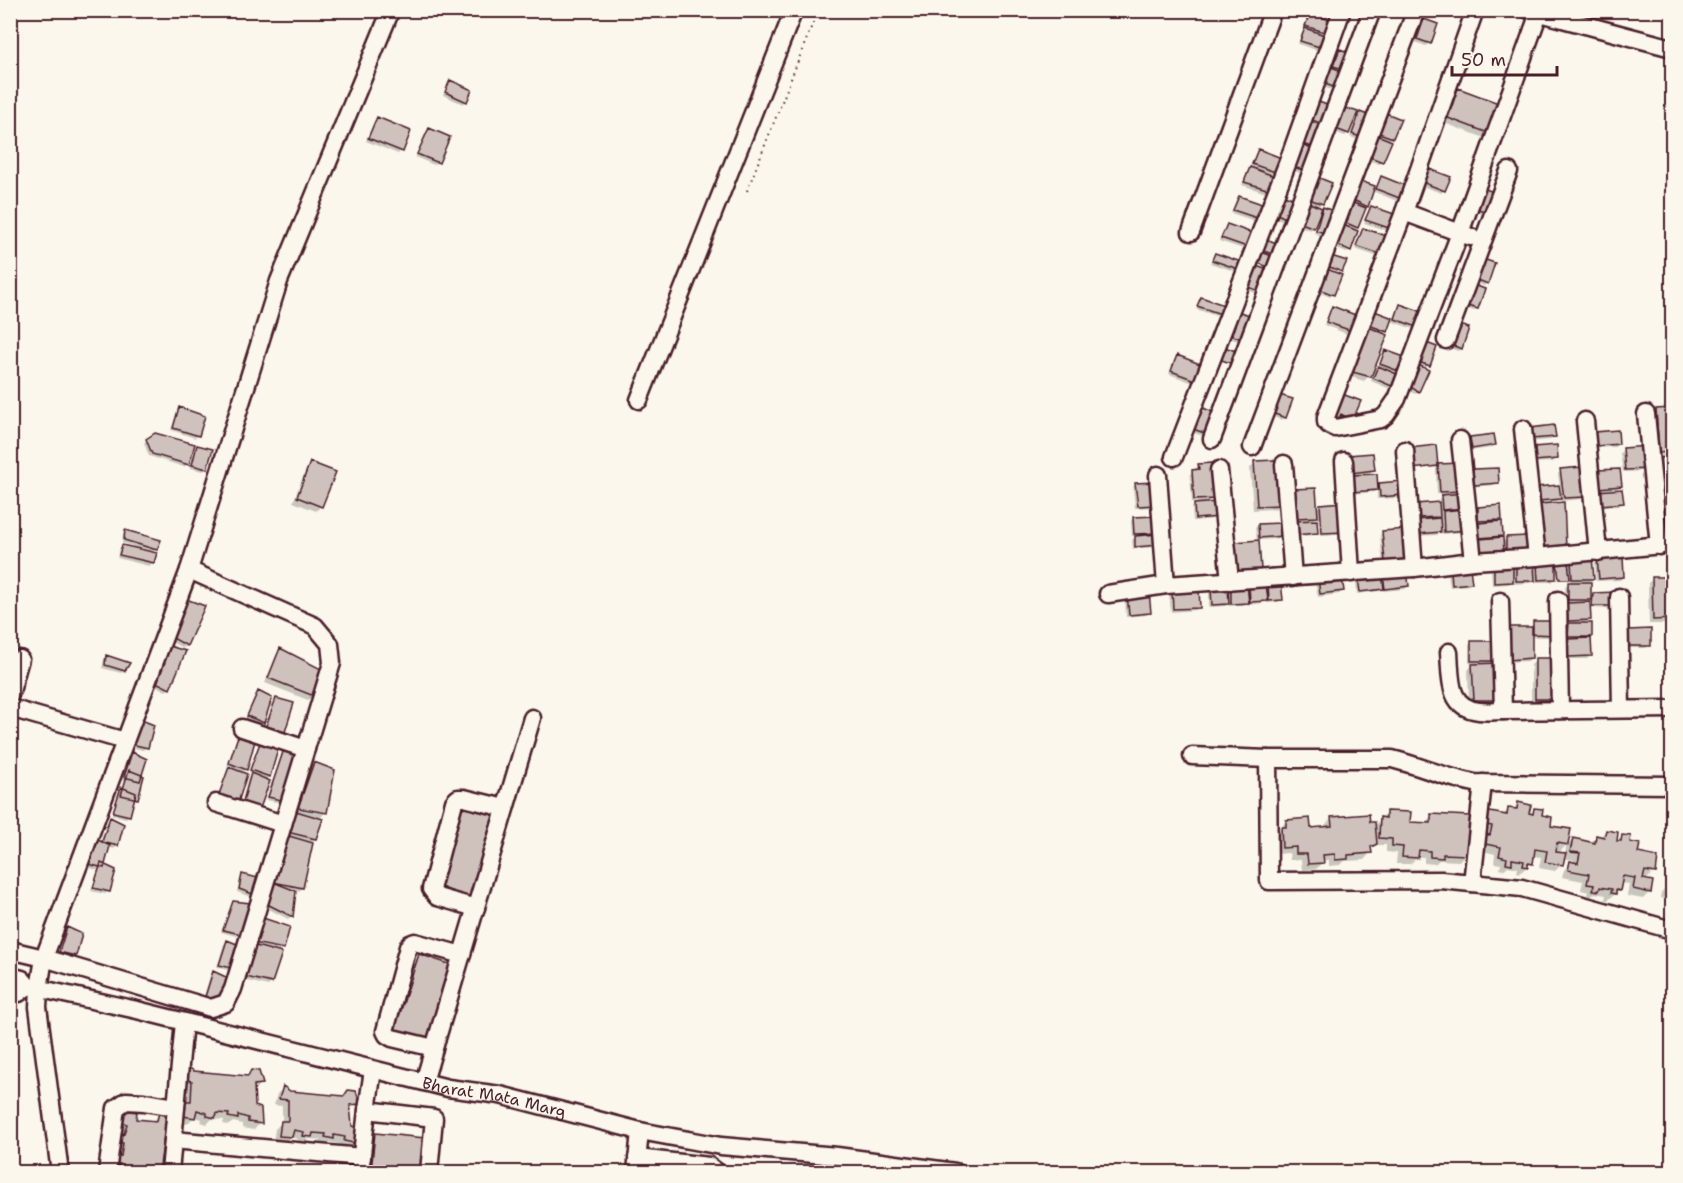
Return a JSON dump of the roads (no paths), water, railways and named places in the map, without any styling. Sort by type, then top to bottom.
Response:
[{"type":"street","points":[[60,1173],[34,988],[189,570],[279,281],[391,10]]},
{"type":"street","points":[[639,400],[794,10]]},
{"type":"street","points":[[1191,232],[1273,10]]},
{"type":"street","points":[[1174,457],[1289,159],[1342,10]]},
{"type":"street","points":[[1212,439],[1372,10]]},
{"type":"street","points":[[1252,447],[1416,10]]},
{"type":"street","points":[[1474,10],[1404,212],[1326,417],[1326,422],[1335,428],[1381,419],[1397,399],[1460,233],[1536,11],[1672,48]]},
{"type":"street","points":[[1446,340],[1509,171]]},
{"type":"street","points":[[1404,212],[1483,241]]},
{"type":"street","points":[[1108,594],[1166,585],[1414,568],[1666,545],[1646,414]]},
{"type":"street","points":[[1586,421],[1598,552]]},
{"type":"street","points":[[1522,429],[1537,557]]},
{"type":"street","points":[[1460,440],[1473,561]]},
{"type":"street","points":[[1405,450],[1414,568]]},
{"type":"street","points":[[1344,461],[1351,573]]},
{"type":"street","points":[[1284,464],[1293,577]]},
{"type":"street","points":[[1219,470],[1230,581]]},
{"type":"street","points":[[1158,475],[1166,585]]},
{"type":"street","points":[[10,950],[211,1008],[226,1003],[233,989],[332,663],[330,644],[315,626],[189,570]]},
{"type":"street","points":[[1619,597],[1621,709]]},
{"type":"street","points":[[1558,600],[1560,710]]},
{"type":"street","points":[[1500,601],[1503,711]]},
{"type":"street","points":[[1449,652],[1452,692],[1460,703],[1470,709],[1503,711],[1672,709]]},
{"type":"street","points":[[10,695],[20,659]]},
{"type":"street","points":[[10,708],[125,741]]},
{"type":"street","points":[[424,1082],[532,718]]},
{"type":"street","points":[[242,728],[306,749]]},
{"type":"street","points":[[1192,756],[1268,759],[1392,759],[1456,780],[1483,783],[1672,784]]},
{"type":"street","points":[[1268,759],[1269,881],[1441,880],[1522,888],[1672,930]]},
{"type":"street","points":[[1472,883],[1483,783]]},
{"type":"street","points":[[476,908],[437,897],[431,889],[454,802],[458,798],[464,798],[505,808]]},
{"type":"street","points":[[216,803],[283,824]]},
{"type":"street","points":[[434,1048],[392,1038],[385,1031],[408,947],[415,942],[462,955]]},
{"type":"street","name":"Bharat Mata Marg","points":[[10,976],[22,979],[34,988],[184,1022],[448,1088],[500,1095],[640,1131],[721,1146],[837,1156],[955,1173]]},
{"type":"street","points":[[10,992],[19,993],[34,988]]},
{"type":"street","points":[[170,1173],[184,1022]]},
{"type":"street","points":[[173,1140],[361,1165],[373,1070]]},
{"type":"street","points":[[107,1173],[116,1108],[126,1101],[176,1107]]},
{"type":"street","points":[[367,1110],[434,1118],[429,1173]]},
{"type":"street","points":[[640,1131],[636,1165],[710,1166],[717,1173]]}]
